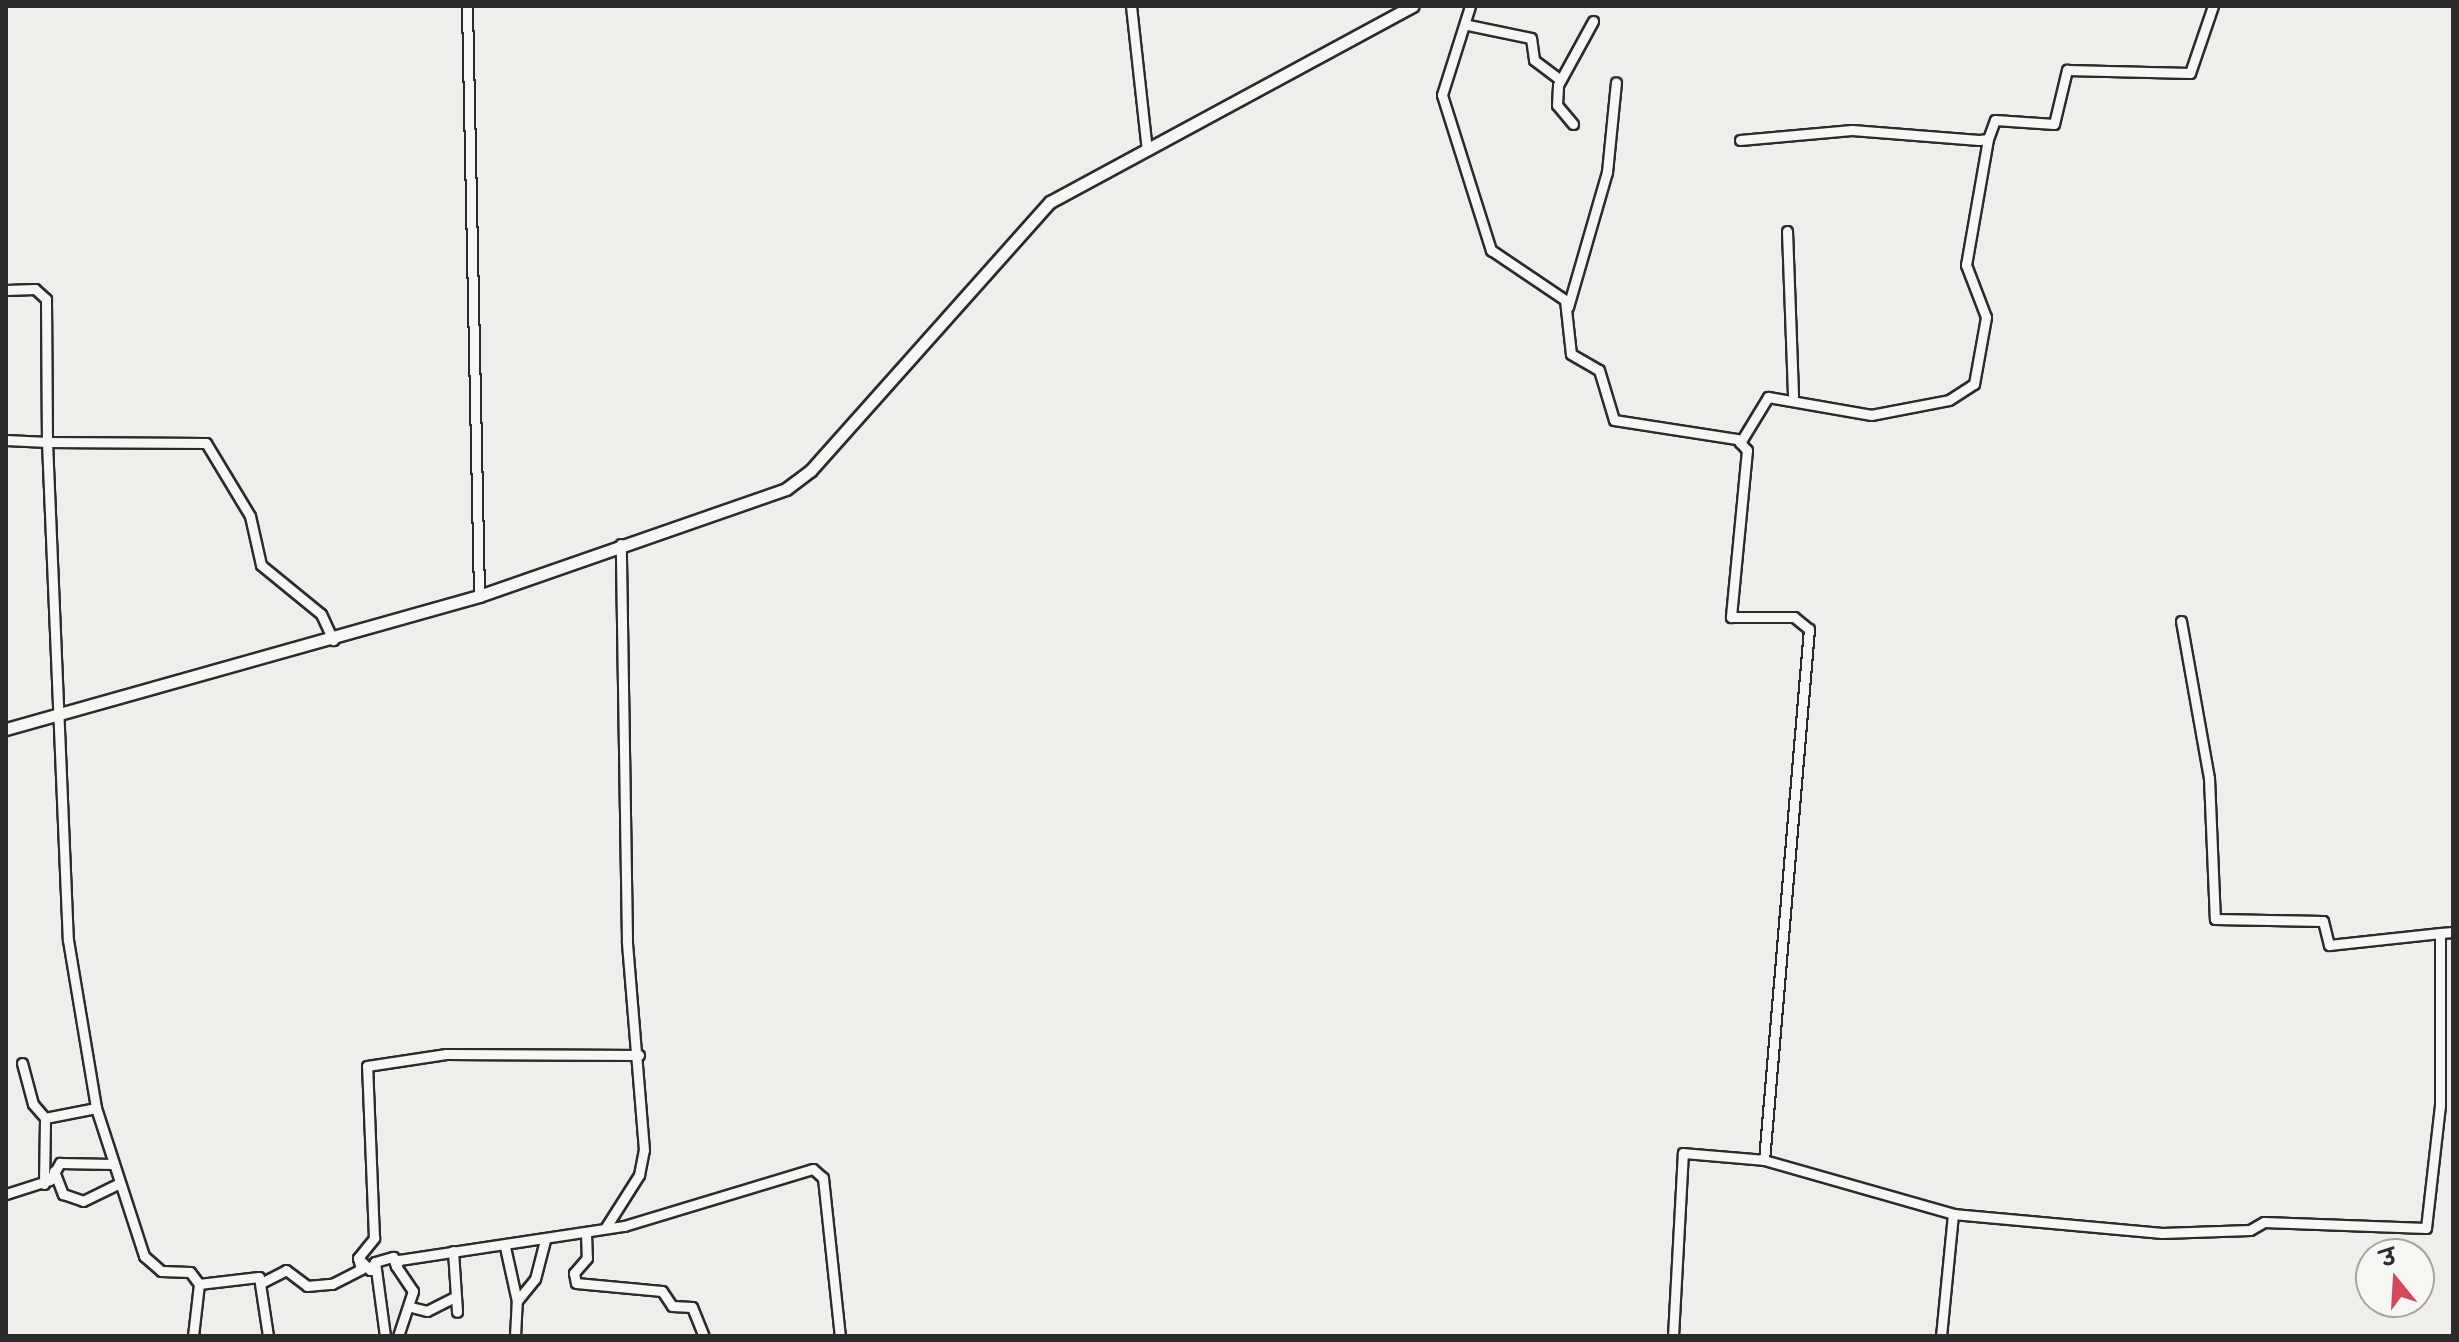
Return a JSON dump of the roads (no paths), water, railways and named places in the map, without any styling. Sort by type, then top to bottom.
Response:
[{"type":"street","points":[[467,6],[479,596]]},
{"type":"street","points":[[1131,6],[1147,150]]},
{"type":"street","points":[[6,729],[54,713],[333,640],[479,596],[796,483],[1050,202],[1412,6]]},
{"type":"street","points":[[1470,6],[1468,25],[1442,95],[1481,229],[1494,254],[1568,307]]},
{"type":"street","points":[[1764,1160],[1809,629],[1794,617],[1731,617],[1747,477],[1740,443],[1762,401],[1793,396],[1838,413],[1871,415],[1949,400],[1974,384],[1987,340],[1966,265],[1974,196],[1995,120],[2055,123],[2067,70],[2189,74],[2213,6]]},
{"type":"street","points":[[1573,124],[1557,105],[1559,79],[1593,21]]},
{"type":"street","points":[[1468,25],[1531,38],[1534,60],[1559,79]]},
{"type":"street","points":[[1616,82],[1607,172],[1568,307],[1571,354],[1599,370],[1614,420],[1740,443]]},
{"type":"street","points":[[1740,140],[1852,130],[1988,139]]},
{"type":"street","points":[[1787,231],[1793,396]]},
{"type":"street","points":[[6,290],[35,289],[46,299],[54,713],[69,957],[96,1108],[118,1184],[144,1256],[161,1271],[190,1272],[199,1284],[193,1336]]},
{"type":"street","points":[[6,440],[206,443],[250,516],[261,565],[321,614],[333,640]]},
{"type":"street","points":[[615,1227],[644,1160],[639,1055],[627,941],[621,544]]},
{"type":"street","points":[[2181,621],[2209,778],[2215,919],[2323,921],[2329,945],[2453,932]]},
{"type":"street","points":[[1673,1336],[1683,1153],[1764,1160],[1953,1214],[2162,1233],[2242,1231],[2264,1222],[2426,1228],[2440,1106],[2440,933]]},
{"type":"street","points":[[358,1258],[374,1238],[367,1066],[446,1054],[639,1055]]},
{"type":"street","points":[[22,1063],[33,1104],[45,1118],[44,1184]]},
{"type":"street","points":[[45,1118],[96,1108]]},
{"type":"street","points":[[52,1168],[112,1164]]},
{"type":"street","points":[[6,1194],[44,1184],[52,1168]]},
{"type":"street","points":[[52,1168],[63,1194],[83,1201],[118,1184]]},
{"type":"street","points":[[396,1266],[453,1251],[505,1247],[615,1227],[818,1171],[840,1336]]},
{"type":"street","points":[[1941,1336],[1953,1214]]},
{"type":"street","points":[[586,1233],[587,1258],[574,1273],[576,1283],[624,1292],[653,1287],[672,1306],[692,1307],[704,1336]]},
{"type":"street","points":[[517,1301],[535,1279],[545,1240]]},
{"type":"street","points":[[505,1247],[517,1301],[515,1336]]},
{"type":"street","points":[[453,1251],[457,1312]]},
{"type":"street","points":[[358,1258],[370,1270],[375,1262],[393,1257],[396,1266],[412,1285],[411,1307],[398,1336]]},
{"type":"street","points":[[199,1284],[239,1276],[261,1283],[286,1270],[307,1286],[332,1284],[361,1269],[358,1258]]},
{"type":"street","points":[[375,1262],[385,1336]]},
{"type":"street","points":[[261,1283],[268,1336]]},
{"type":"street","points":[[411,1307],[427,1311],[455,1297]]}]
